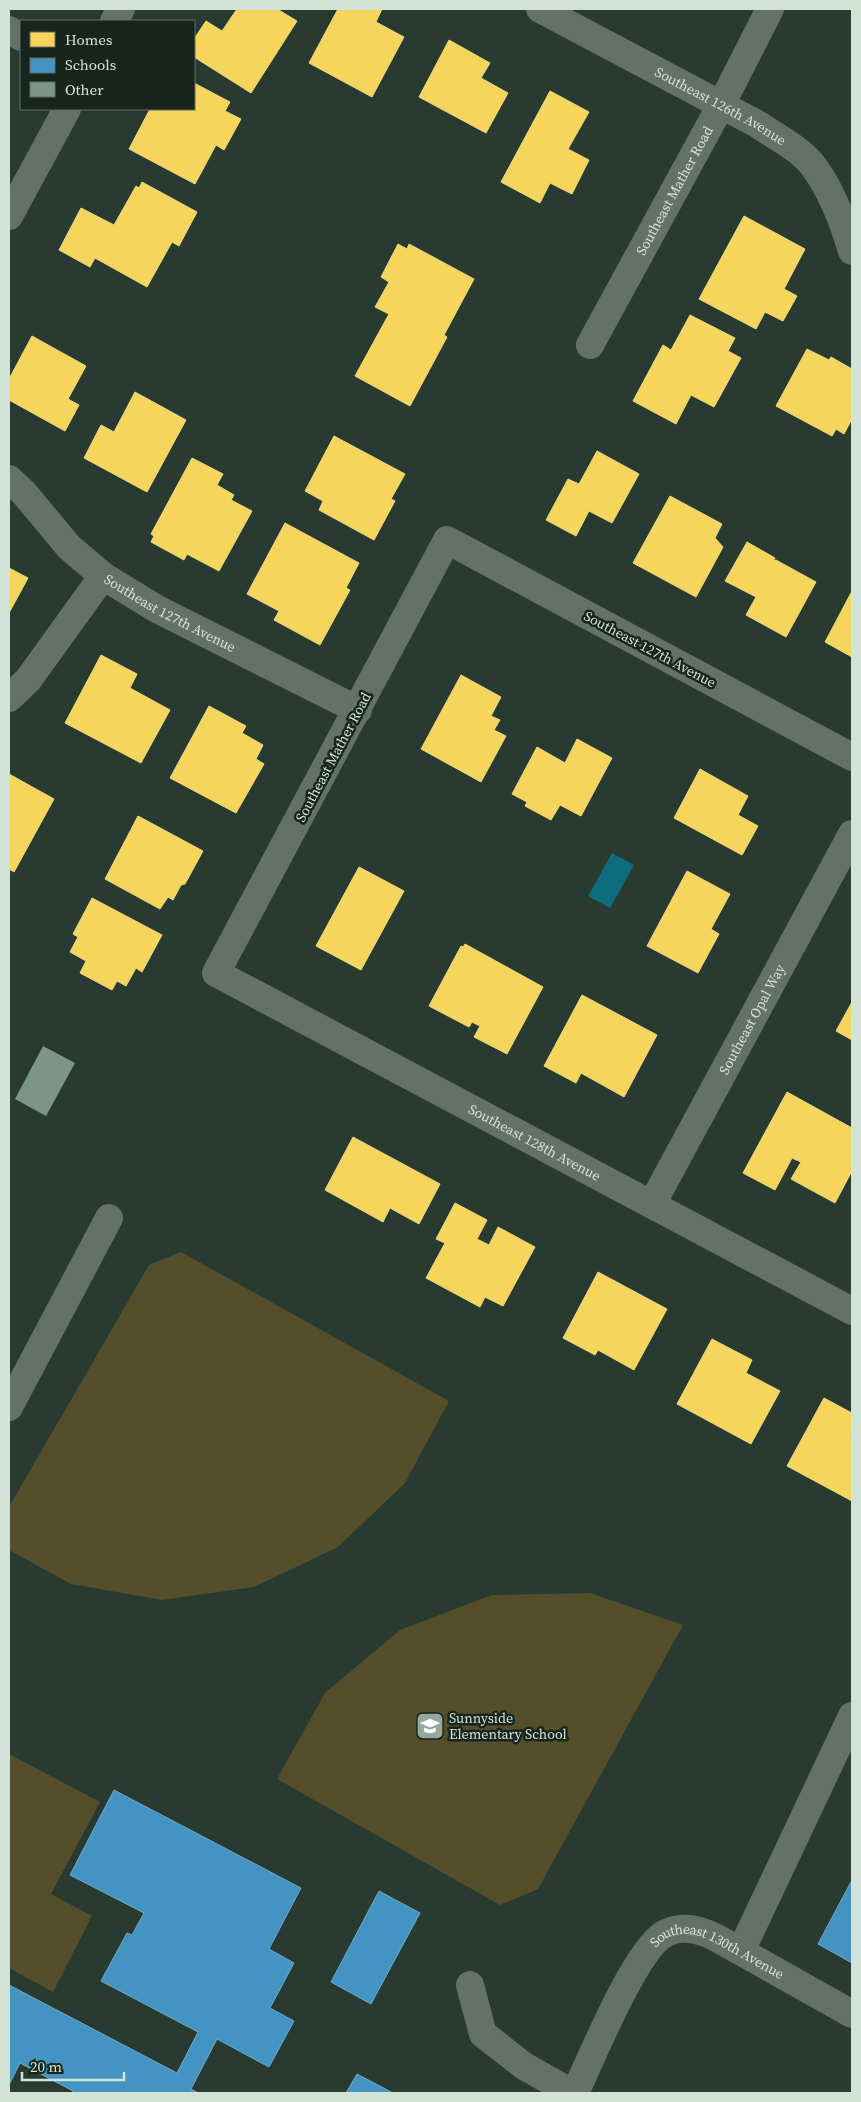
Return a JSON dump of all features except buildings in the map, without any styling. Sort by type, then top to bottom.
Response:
[{"type":"street","points":[[115,20],[121,9]]},
{"type":"street","name":"Southeast 126th Avenue","points":[[540,9],[721,105],[788,145],[814,166],[843,222],[852,251]]},
{"type":"street","name":"Southeast Mather Road","points":[[590,345],[721,105],[770,9]]},
{"type":"street","points":[[9,30],[20,36]]},
{"type":"street","points":[[9,216],[66,110]]},
{"type":"street","name":"Southeast 127th Avenue","points":[[9,479],[24,493],[69,547],[103,576],[157,609],[358,710]]},
{"type":"street","name":"Southeast Mather Road","points":[[216,973],[447,540]]},
{"type":"street","name":"Southeast 127th Avenue","points":[[447,540],[852,757]]},
{"type":"street","points":[[9,698],[28,680],[103,576]]},
{"type":"street","name":"Southeast Opal Way","points":[[652,1204],[852,834]]},
{"type":"street","name":"Southeast 128th Avenue","points":[[216,973],[852,1311]]},
{"type":"street","points":[[9,1407],[108,1218]]},
{"type":"street","points":[[741,1951],[852,1716]]},
{"type":"street","name":"Southeast 130th Avenue","points":[[573,2093],[631,1976],[648,1947],[664,1934],[680,1929],[699,1930],[741,1951],[852,2014]]},
{"type":"street","points":[[470,1985],[483,2034],[524,2066],[573,2093]]},
{"type":"shaded area","points":[[181,1252],[449,1401],[405,1483],[338,1547],[254,1587],[162,1600],[71,1584],[9,1550],[9,1507],[149,1265]]},
{"type":"shaded area","points":[[590,1593],[683,1625],[538,1889],[500,1905],[277,1779],[325,1693],[400,1630],[492,1595]]},
{"type":"shaded area","points":[[9,1754],[100,1802],[51,1894],[92,1916],[53,1992],[9,1968]]},
{"type":"water","points":[[612,853],[634,865],[610,908],[588,896]]},
{"type":"place","name":"Sunnyside Elementary School","points":[[430,1726]]}]
